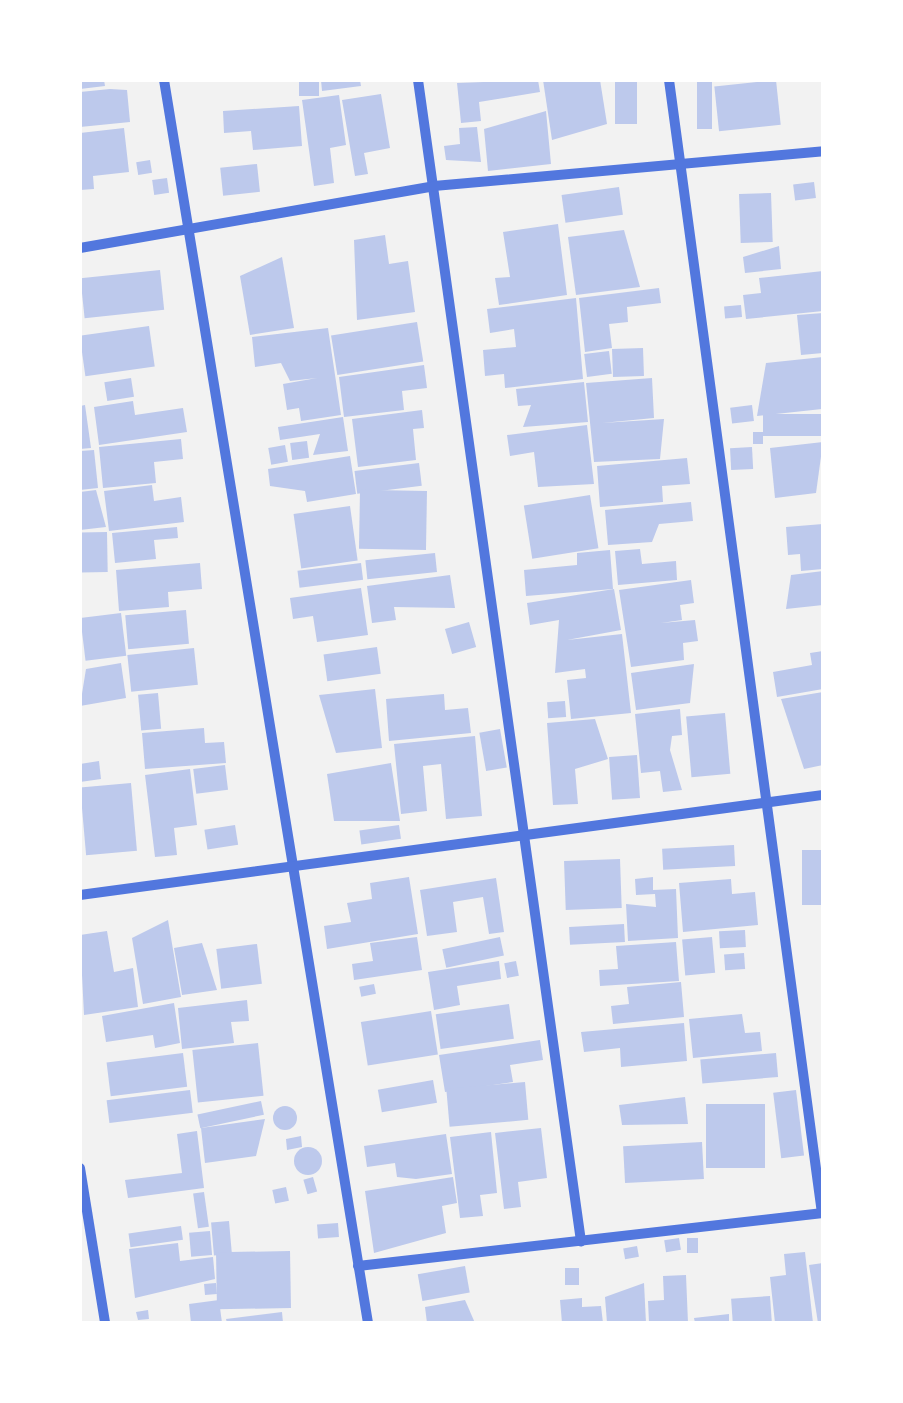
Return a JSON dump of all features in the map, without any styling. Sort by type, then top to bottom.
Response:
[{"type":"street","points":[[164,80],[368,1323]]},
{"type":"street","points":[[418,80],[581,1242]]},
{"type":"street","points":[[358,1266],[822,1213],[770,802],[669,80]]},
{"type":"street","points":[[80,248],[434,186],[823,151]]},
{"type":"street","points":[[80,895],[823,795]]},
{"type":"street","points":[[80,1168],[105,1323]]},
{"type":"building","points":[[80,80],[104,80],[105,86],[80,89]]},
{"type":"building","points":[[299,80],[319,80],[319,96],[299,96]]},
{"type":"building","points":[[321,80],[360,80],[361,86],[322,91]]},
{"type":"building","points":[[538,80],[540,92],[479,102],[481,121],[461,123],[457,83]]},
{"type":"building","points":[[543,80],[600,80],[607,124],[552,140]]},
{"type":"building","points":[[615,80],[637,80],[637,124],[615,124]]},
{"type":"building","points":[[697,80],[712,80],[712,129],[697,129]]},
{"type":"building","points":[[776,80],[781,125],[719,131],[714,86]]},
{"type":"building","points":[[127,90],[130,122],[80,127],[80,92]]},
{"type":"building","points":[[381,94],[390,148],[364,153],[368,174],[355,176],[342,100]]},
{"type":"building","points":[[339,95],[346,145],[330,148],[334,183],[314,186],[302,100]]},
{"type":"building","points":[[299,106],[302,146],[253,150],[251,131],[224,133],[223,111]]},
{"type":"building","points":[[546,111],[551,164],[488,171],[484,129]]},
{"type":"building","points":[[477,127],[481,162],[446,160],[444,146],[460,144],[459,128]]},
{"type":"building","points":[[124,128],[129,172],[93,176],[94,189],[80,190],[80,133]]},
{"type":"building","points":[[150,160],[152,173],[138,175],[136,162]]},
{"type":"building","points":[[257,164],[260,192],[223,196],[220,168]]},
{"type":"building","points":[[167,178],[169,193],[154,195],[152,180]]},
{"type":"building","points":[[814,182],[816,198],[795,200],[793,185]]},
{"type":"building","points":[[619,187],[623,215],[565,223],[562,195]]},
{"type":"building","points":[[771,193],[773,242],[741,243],[739,194]]},
{"type":"building","points":[[558,224],[567,295],[499,305],[495,278],[510,277],[503,232]]},
{"type":"building","points":[[624,230],[640,287],[576,295],[568,237]]},
{"type":"building","points":[[385,235],[389,264],[408,261],[415,312],[357,320],[354,240]]},
{"type":"building","points":[[779,246],[781,269],[745,273],[743,257]]},
{"type":"building","points":[[282,257],[294,328],[250,335],[240,276]]},
{"type":"building","points":[[160,270],[164,310],[85,318],[80,278]]},
{"type":"building","points":[[823,271],[823,311],[746,319],[743,295],[761,293],[759,278]]},
{"type":"building","points":[[659,288],[661,303],[627,307],[628,322],[609,324],[612,348],[585,352],[579,298]]},
{"type":"building","points":[[576,298],[583,379],[505,388],[504,374],[485,376],[483,350],[516,347],[514,329],[490,333],[487,309]]},
{"type":"building","points":[[741,305],[742,317],[725,318],[724,306]]},
{"type":"building","points":[[823,313],[823,353],[801,355],[797,315]]},
{"type":"building","points":[[417,322],[423,362],[337,375],[331,336]]},
{"type":"building","points":[[149,326],[155,367],[85,376],[80,336]]},
{"type":"building","points":[[328,328],[341,415],[301,421],[299,408],[287,410],[283,384],[317,378],[290,381],[281,363],[255,367],[252,337]]},
{"type":"building","points":[[643,348],[644,376],[613,377],[612,349]]},
{"type":"building","points":[[609,351],[612,374],[587,377],[584,354]]},
{"type":"building","points":[[823,357],[822,409],[757,416],[766,363]]},
{"type":"building","points":[[424,365],[427,388],[402,391],[404,410],[344,417],[339,377]]},
{"type":"building","points":[[131,378],[134,397],[107,401],[104,382]]},
{"type":"building","points":[[652,378],[654,418],[602,423],[664,419],[660,459],[594,462],[586,383]]},
{"type":"building","points":[[584,382],[588,422],[523,427],[531,405],[518,406],[516,389]]},
{"type":"building","points":[[133,401],[135,415],[183,408],[187,432],[99,445],[94,407]]},
{"type":"building","points":[[85,405],[91,448],[80,449],[80,406]]},
{"type":"building","points":[[752,405],[754,421],[732,424],[730,408]]},
{"type":"building","points":[[422,410],[424,428],[413,429],[416,460],[358,467],[352,419]]},
{"type":"building","points":[[763,414],[823,414],[823,436],[763,436]]},
{"type":"building","points":[[343,417],[348,451],[313,455],[320,434],[280,440],[278,427]]},
{"type":"building","points":[[587,425],[594,484],[538,487],[534,452],[510,456],[507,435]]},
{"type":"building","points":[[753,432],[763,432],[763,444],[753,444]]},
{"type":"building","points":[[181,439],[183,459],[154,462],[156,483],[103,488],[99,447]]},
{"type":"building","points":[[307,441],[309,458],[292,460],[290,443]]},
{"type":"building","points":[[823,442],[816,493],[775,498],[770,448]]},
{"type":"building","points":[[285,445],[288,462],[271,465],[268,448]]},
{"type":"building","points":[[752,447],[753,469],[731,470],[730,448]]},
{"type":"building","points":[[94,450],[98,488],[80,490],[80,451]]},
{"type":"building","points":[[350,456],[356,494],[307,502],[305,491],[270,486],[268,469]]},
{"type":"building","points":[[687,458],[690,484],[662,486],[663,502],[600,507],[597,466]]},
{"type":"building","points":[[419,463],[422,486],[357,494],[354,471]]},
{"type":"building","points":[[152,485],[154,501],[181,497],[184,522],[109,531],[104,491]]},
{"type":"building","points":[[96,490],[106,527],[80,530],[80,492]]},
{"type":"building","points":[[360,490],[427,491],[426,550],[359,549]]},
{"type":"building","points":[[590,495],[598,548],[532,559],[524,505]]},
{"type":"building","points":[[691,502],[693,521],[659,524],[652,542],[608,545],[605,510]]},
{"type":"building","points":[[350,506],[358,560],[301,568],[294,514]]},
{"type":"building","points":[[823,524],[823,569],[801,571],[800,554],[788,555],[786,527]]},
{"type":"building","points":[[177,527],[178,538],[154,540],[156,559],[115,563],[112,533]]},
{"type":"building","points":[[80,532],[107,532],[108,572],[81,572]]},
{"type":"building","points":[[640,549],[642,564],[676,561],[677,580],[618,585],[615,551]]},
{"type":"building","points":[[610,550],[613,589],[526,596],[524,570],[577,565],[577,553]]},
{"type":"building","points":[[435,553],[437,572],[367,579],[365,560]]},
{"type":"building","points":[[200,563],[202,589],[168,592],[169,607],[119,611],[116,570]]},
{"type":"building","points":[[361,563],[363,580],[300,588],[297,571]]},
{"type":"building","points":[[823,571],[823,605],[786,609],[791,575]]},
{"type":"building","points":[[450,575],[455,608],[394,607],[396,620],[372,623],[367,586]]},
{"type":"building","points":[[691,580],[694,603],[680,605],[682,620],[661,623],[695,620],[698,641],[683,643],[684,660],[631,667],[619,590]]},
{"type":"building","points":[[361,588],[368,635],[317,642],[313,616],[293,619],[290,598]]},
{"type":"building","points":[[614,589],[621,630],[567,640],[622,634],[631,713],[571,719],[567,680],[586,678],[585,669],[555,673],[559,620],[530,625],[527,603]]},
{"type":"building","points":[[186,610],[189,644],[128,649],[125,615]]},
{"type":"building","points":[[121,613],[126,656],[86,661],[80,618]]},
{"type":"building","points":[[469,622],[476,647],[452,654],[445,629]]},
{"type":"building","points":[[377,647],[381,674],[327,681],[324,655]]},
{"type":"building","points":[[194,648],[198,685],[131,692],[127,655]]},
{"type":"building","points":[[823,651],[823,689],[777,697],[773,672],[812,665],[810,653]]},
{"type":"building","points":[[121,663],[126,698],[80,706],[86,669]]},
{"type":"building","points":[[694,664],[690,703],[636,710],[631,673]]},
{"type":"building","points":[[375,689],[382,748],[336,753],[319,695]]},
{"type":"building","points":[[823,692],[823,765],[804,769],[781,699]]},
{"type":"building","points":[[158,693],[161,729],[141,731],[138,695]]},
{"type":"building","points":[[444,694],[445,710],[468,708],[471,733],[389,741],[386,699]]},
{"type":"building","points":[[565,701],[566,717],[548,718],[547,702]]},
{"type":"building","points":[[680,709],[682,735],[672,736],[670,750],[682,790],[663,792],[660,771],[641,773],[635,714]]},
{"type":"building","points":[[725,713],[730,774],[691,777],[686,716]]},
{"type":"building","points":[[595,719],[608,759],[575,769],[578,804],[553,805],[547,723]]},
{"type":"building","points":[[204,728],[205,743],[224,742],[226,763],[145,769],[142,733]]},
{"type":"building","points":[[500,729],[507,767],[486,771],[479,733]]},
{"type":"building","points":[[475,736],[482,816],[446,819],[441,764],[423,766],[427,811],[401,814],[394,744]]},
{"type":"building","points":[[637,755],[640,798],[612,800],[609,757]]},
{"type":"building","points":[[99,761],[101,779],[80,782],[80,764]]},
{"type":"building","points":[[391,763],[400,821],[334,821],[327,774]]},
{"type":"building","points":[[225,765],[228,790],[196,794],[193,769]]},
{"type":"building","points":[[190,769],[197,825],[174,828],[177,855],[155,857],[145,775]]},
{"type":"building","points":[[131,783],[137,851],[86,855],[80,787]]},
{"type":"building","points":[[235,825],[238,845],[208,850],[204,830]]},
{"type":"building","points":[[399,825],[401,839],[361,844],[359,831]]},
{"type":"building","points":[[734,845],[735,866],[663,870],[662,849]]},
{"type":"building","points":[[802,850],[823,850],[823,905],[802,905]]},
{"type":"building","points":[[620,859],[622,908],[566,910],[564,861]]},
{"type":"building","points":[[409,877],[418,934],[327,949],[324,926],[351,922],[347,903],[372,899],[370,883]]},
{"type":"building","points":[[653,877],[653,890],[676,889],[678,938],[628,941],[626,904],[656,907],[655,894],[636,895],[635,879]]},
{"type":"building","points":[[496,878],[504,932],[489,934],[483,897],[453,902],[457,932],[427,936],[420,890]]},
{"type":"building","points":[[731,879],[732,894],[755,892],[758,925],[683,932],[679,883]]},
{"type":"building","points":[[168,920],[181,997],[143,1004],[132,938]]},
{"type":"building","points":[[624,924],[625,942],[570,945],[569,927]]},
{"type":"building","points":[[745,930],[746,947],[720,948],[719,931]]},
{"type":"building","points":[[107,931],[114,972],[133,968],[138,1007],[84,1015],[80,935]]},
{"type":"building","points":[[417,937],[422,970],[354,980],[352,964],[373,961],[370,943]]},
{"type":"building","points":[[500,937],[504,956],[446,968],[442,949]]},
{"type":"building","points":[[712,937],[715,973],[685,975],[682,940]]},
{"type":"building","points":[[676,942],[679,981],[600,986],[599,970],[618,969],[616,946]]},
{"type":"building","points":[[202,943],[217,990],[182,995],[174,948]]},
{"type":"building","points":[[257,944],[262,984],[221,989],[216,949]]},
{"type":"building","points":[[744,953],[745,969],[725,970],[724,954]]},
{"type":"building","points":[[499,961],[501,979],[457,986],[460,1005],[434,1010],[428,972]]},
{"type":"building","points":[[516,961],[519,976],[507,978],[504,963]]},
{"type":"building","points":[[681,982],[684,1017],[613,1024],[611,1006],[629,1004],[627,987]]},
{"type":"building","points":[[374,984],[376,994],[361,997],[359,987]]},
{"type":"building","points":[[247,1000],[249,1021],[231,1022],[234,1043],[182,1049],[178,1008]]},
{"type":"building","points":[[174,1003],[180,1043],[155,1048],[153,1035],[106,1042],[102,1016]]},
{"type":"building","points":[[509,1004],[514,1039],[441,1049],[436,1014]]},
{"type":"building","points":[[431,1011],[438,1054],[368,1066],[361,1022]]},
{"type":"building","points":[[742,1014],[745,1033],[760,1032],[762,1051],[693,1058],[689,1019]]},
{"type":"building","points":[[684,1023],[687,1061],[621,1067],[620,1048],[584,1052],[581,1032]]},
{"type":"building","points":[[540,1040],[543,1060],[510,1065],[513,1082],[445,1092],[439,1055]]},
{"type":"building","points":[[258,1043],[264,1096],[198,1103],[192,1050]]},
{"type":"building","points":[[183,1053],[187,1087],[111,1096],[107,1062]]},
{"type":"building","points":[[776,1053],[778,1077],[702,1084],[700,1060]]},
{"type":"building","points":[[433,1080],[437,1103],[382,1112],[378,1090]]},
{"type":"building","points":[[525,1082],[528,1120],[450,1127],[446,1089]]},
{"type":"building","points":[[190,1090],[193,1113],[109,1123],[107,1100]]},
{"type":"building","points":[[796,1090],[804,1156],[781,1158],[773,1093]]},
{"type":"building","points":[[685,1097],[688,1124],[622,1125],[619,1105]]},
{"type":"building","points":[[261,1101],[264,1115],[200,1128],[197,1115]]},
{"type":"building","points":[[706,1104],[765,1104],[765,1168],[706,1168]]},
{"type":"building","points":[[285,1106],[294,1109],[294,1127],[285,1130],[276,1127],[273,1118],[276,1109]]},
{"type":"building","points":[[265,1119],[256,1156],[205,1163],[201,1128]]},
{"type":"building","points":[[541,1128],[547,1178],[518,1182],[521,1207],[504,1209],[495,1133]]},
{"type":"building","points":[[197,1131],[204,1188],[128,1198],[125,1180],[182,1173],[177,1134]]},
{"type":"building","points":[[491,1132],[497,1193],[480,1195],[483,1216],[460,1218],[450,1137]]},
{"type":"building","points":[[446,1134],[452,1174],[416,1179],[397,1177],[395,1163],[367,1167],[364,1146]]},
{"type":"building","points":[[301,1136],[302,1147],[287,1150],[286,1139]]},
{"type":"building","points":[[702,1142],[704,1179],[625,1183],[623,1146]]},
{"type":"building","points":[[308,1147],[318,1151],[322,1161],[318,1171],[308,1175],[298,1171],[294,1161],[298,1151]]},
{"type":"building","points":[[313,1177],[317,1191],[308,1194],[303,1180]]},
{"type":"building","points":[[453,1177],[457,1203],[442,1206],[446,1233],[374,1253],[365,1191]]},
{"type":"building","points":[[286,1187],[289,1201],[275,1204],[272,1190]]},
{"type":"building","points":[[204,1192],[209,1227],[198,1228],[193,1194]]},
{"type":"building","points":[[229,1221],[232,1254],[214,1255],[211,1223]]},
{"type":"building","points":[[338,1223],[339,1237],[318,1238],[317,1224]]},
{"type":"building","points":[[181,1226],[183,1240],[130,1247],[129,1233]]},
{"type":"building","points":[[210,1231],[212,1255],[191,1257],[189,1233]]},
{"type":"building","points":[[679,1238],[681,1250],[666,1252],[664,1240]]},
{"type":"building","points":[[687,1238],[698,1238],[698,1253],[687,1253]]},
{"type":"building","points":[[178,1243],[180,1261],[213,1257],[215,1279],[135,1298],[129,1249]]},
{"type":"building","points":[[637,1246],[639,1257],[625,1259],[623,1248]]},
{"type":"building","points":[[290,1251],[291,1308],[217,1309],[216,1252]]},
{"type":"building","points":[[805,1252],[813,1323],[775,1323],[770,1277],[786,1275],[784,1254]]},
{"type":"building","points":[[823,1263],[823,1323],[818,1323],[809,1265]]},
{"type":"building","points":[[465,1266],[470,1293],[422,1301],[418,1274]]},
{"type":"building","points":[[565,1268],[579,1268],[579,1285],[565,1285]]},
{"type":"building","points":[[686,1275],[688,1323],[649,1323],[648,1301],[664,1300],[663,1276]]},
{"type":"building","points":[[216,1283],[217,1294],[205,1295],[204,1284]]},
{"type":"building","points":[[644,1283],[646,1323],[607,1323],[605,1297]]},
{"type":"building","points":[[770,1296],[772,1323],[733,1323],[731,1299]]},
{"type":"building","points":[[582,1298],[582,1307],[601,1306],[603,1323],[562,1323],[560,1300]]},
{"type":"building","points":[[219,1300],[222,1323],[191,1323],[189,1304]]},
{"type":"building","points":[[465,1300],[475,1323],[427,1323],[425,1307]]},
{"type":"building","points":[[148,1310],[149,1319],[138,1320],[136,1312]]},
{"type":"building","points":[[282,1312],[283,1323],[227,1323],[226,1319]]},
{"type":"building","points":[[729,1314],[729,1323],[695,1323],[694,1318]]}]
